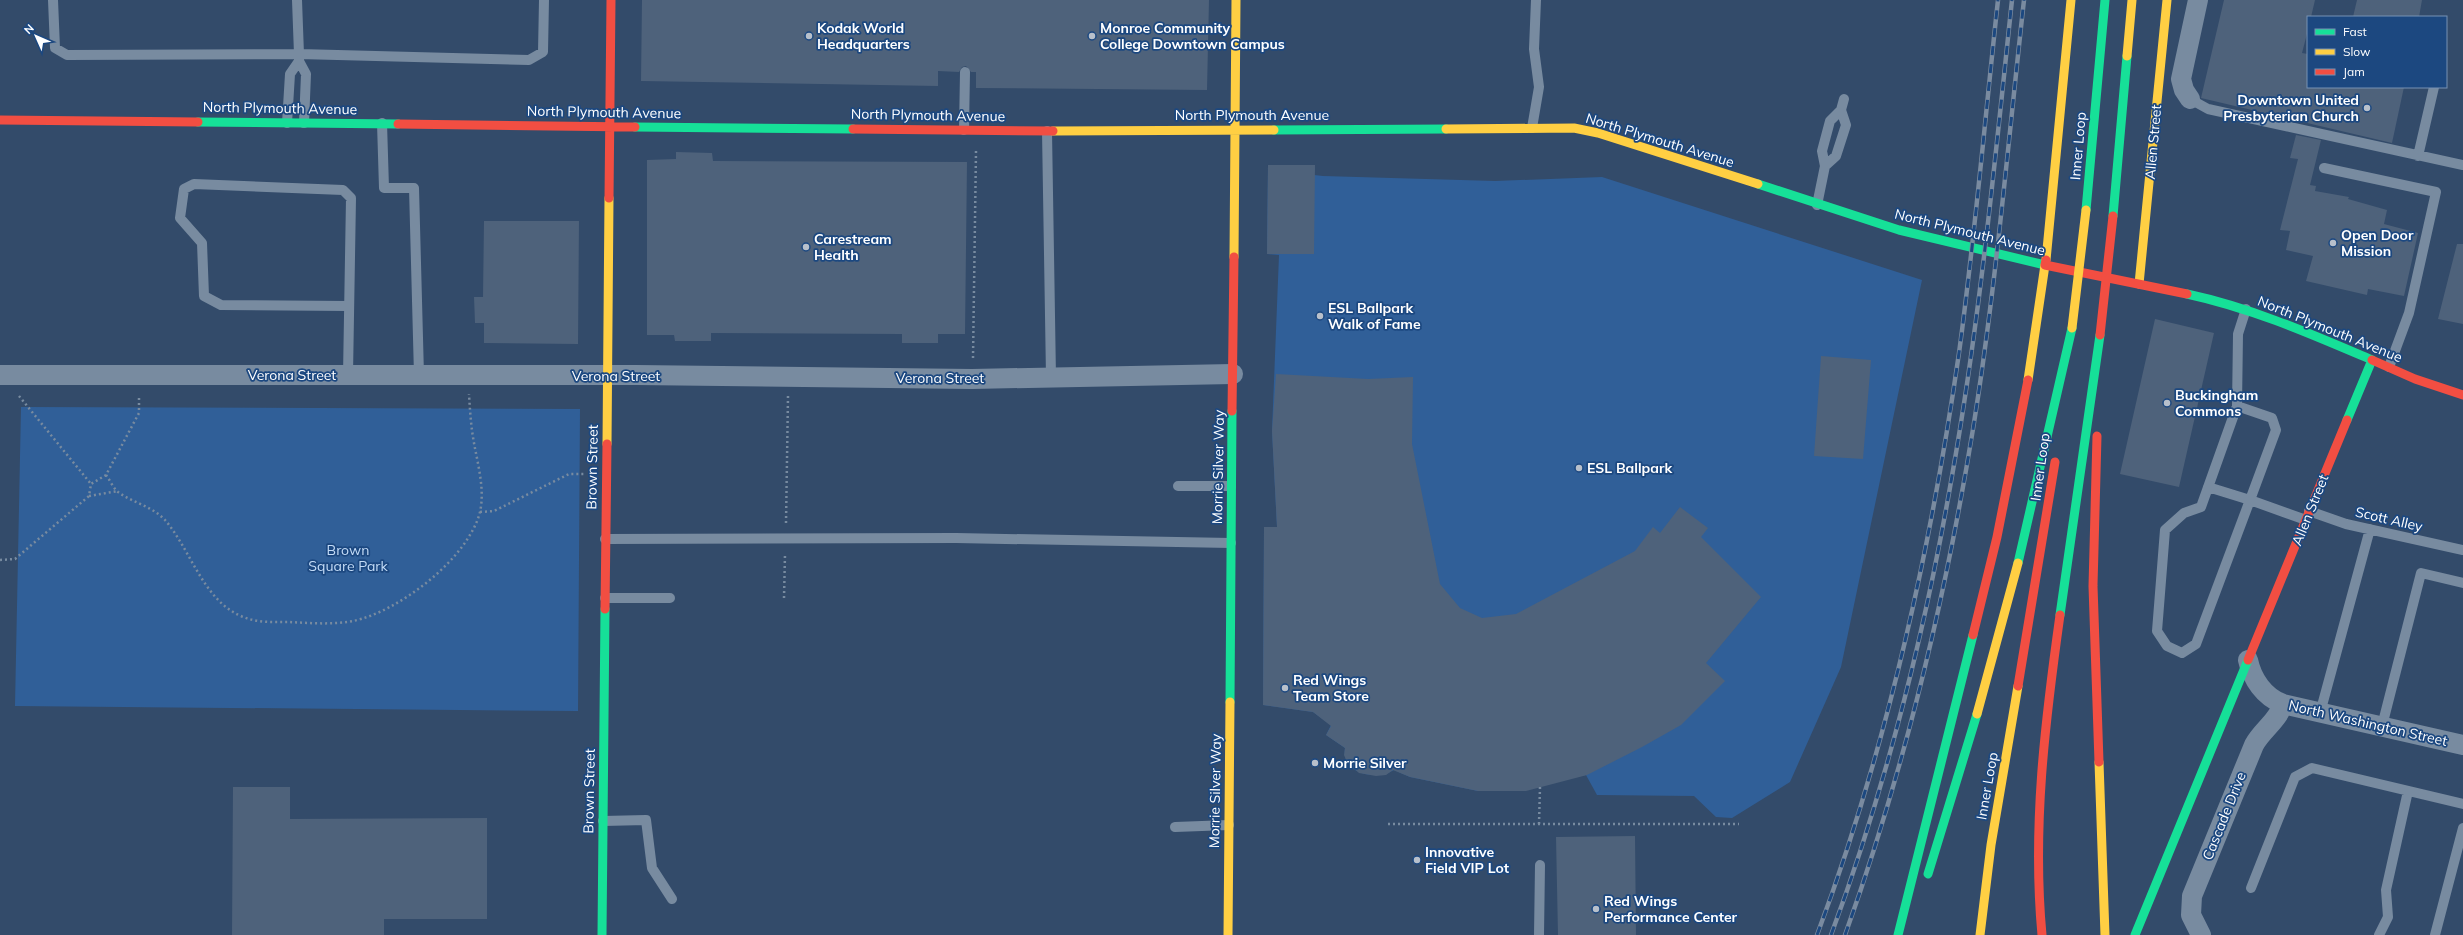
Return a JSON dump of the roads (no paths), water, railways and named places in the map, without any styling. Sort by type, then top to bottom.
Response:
[{"type":"main road","name":"Brown Street","points":[[602,935],[611,0]]},
{"type":"main road","name":"Morrie Silver Way","points":[[1228,935],[1236,0]]},
{"type":"main road","points":[[1898,935],[1997,537],[2025,397],[2045,265],[2072,0]]},
{"type":"main road","name":"Inner Loop","points":[[2060,426],[2086,210],[2105,0]]},
{"type":"main road","points":[[2042,935],[2037,832],[2042,755],[2067,555],[2100,335],[2113,216],[2132,0]]},
{"type":"main road","name":"Allen Street","points":[[2139,284],[2167,0]]},
{"type":"main road","name":"North Plymouth Avenue","points":[[0,120],[610,125],[1047,131],[1574,128],[1598,133],[1817,205],[1900,230],[2045,265],[2139,284],[2246,309],[2290,324],[2389,367],[2463,395]]},
{"type":"main road","points":[[1925,882],[2008,596],[2052,420],[2072,328]]},
{"type":"main road","points":[[2100,335],[2093,564],[2105,935]]},
{"type":"main road","name":"Allen Street","points":[[2135,935],[2372,360]]},
{"type":"main road","name":"Inner Loop","points":[[1980,935],[1991,845],[2056,453]]},
{"type":"main road","points":[[1904,935],[1915,909]]},
{"type":"street","points":[[2190,99],[2184,90],[2181,79],[2198,0]]},
{"type":"street","name":"Verona Street","points":[[0,375],[607,375],[972,379],[1233,374]]},
{"type":"street","name":"North Washington Street","points":[[2248,660],[2253,675],[2260,687],[2270,697],[2283,704],[2463,745]]},
{"type":"street","name":"Cascade Drive","points":[[2201,935],[2191,915],[2192,896],[2254,745],[2262,731],[2277,718],[2283,704]]},
{"type":"lane","points":[[53,0],[55,48],[68,55],[529,60],[543,52],[544,0]]},
{"type":"lane","points":[[297,0],[299,58],[306,74],[304,123]]},
{"type":"lane","points":[[1532,128],[1538,87],[1534,49],[1536,0]]},
{"type":"lane","points":[[286,122],[290,74],[299,58]]},
{"type":"lane","points":[[964,130],[965,72]]},
{"type":"lane","points":[[2418,156],[2434,88]]},
{"type":"lane","points":[[1817,205],[1825,166],[1822,151],[1824,143],[1830,120],[1841,110],[1844,99]]},
{"type":"lane","points":[[2190,99],[2208,109],[2463,166]]},
{"type":"lane","points":[[1825,166],[1836,156],[1846,125],[1841,110]]},
{"type":"lane","points":[[382,123],[384,188],[414,188],[419,375]]},
{"type":"lane","points":[[1047,131],[1051,377]]},
{"type":"lane","points":[[2324,168],[2436,192],[2409,313],[2389,367]]},
{"type":"lane","points":[[348,306],[221,305],[204,296],[202,243],[180,218],[184,189],[194,184],[343,190],[350,198],[348,375]]},
{"type":"lane","points":[[2238,406],[2272,418],[2276,430],[2196,644],[2182,652],[2167,646],[2157,631],[2166,530],[2184,513],[2201,507],[2238,406],[2238,334],[2246,309]]},
{"type":"lane","points":[[1178,486],[1231,486]]},
{"type":"lane","name":"Scott Alley","points":[[2208,487],[2308,516],[2463,550]]},
{"type":"lane","points":[[2320,712],[2370,529]]},
{"type":"lane","points":[[605,540],[956,538],[1231,543]]},
{"type":"lane","points":[[2382,726],[2421,572],[2463,583]]},
{"type":"lane","points":[[605,598],[670,598]]},
{"type":"lane","points":[[2251,888],[2296,777],[2312,768],[2463,804]]},
{"type":"lane","points":[[2379,935],[2388,917],[2386,890],[2408,790]]},
{"type":"lane","points":[[603,821],[646,820],[652,868],[672,899]]},
{"type":"lane","points":[[1175,827],[1229,825]]},
{"type":"lane","points":[[2435,935],[2463,828]]},
{"type":"lane","points":[[1540,865],[1540,935]]},
{"type":"railway","points":[[1817,935],[1842,865],[1885,721],[1920,574],[1935,500],[1948,426],[1965,309],[1998,0]]},
{"type":"railway","points":[[1831,935],[1869,823],[1902,708],[1941,534],[1962,417],[1979,298],[2012,0]]},
{"type":"railway","points":[[1845,935],[1886,811],[1921,685],[1936,621],[1962,493],[1973,429],[1988,322],[2024,0]]},
{"type":"place","name":"Kodak World Headquarters","points":[[809,36]]},
{"type":"place","name":"Monroe Community College Downtown Campus","points":[[1092,36]]},
{"type":"place","name":"Downtown United Presbyterian Church","points":[[2367,108]]},
{"type":"place","name":"Open Door Mission","points":[[2333,243]]},
{"type":"place","name":"Carestream Health","points":[[806,247]]},
{"type":"place","name":"ESL Ballpark Walk of Fame","points":[[1320,316]]},
{"type":"place","name":"Buckingham Commons","points":[[2167,403]]},
{"type":"place","name":"ESL Ballpark","points":[[1579,468]]},
{"type":"place","name":"Red Wings Team Store","points":[[1285,688]]},
{"type":"place","name":"Morrie Silver","points":[[1315,763]]},
{"type":"place","name":"Innovative Field VIP Lot","points":[[1417,860]]},
{"type":"place","name":"Red Wings Performance Center","points":[[1596,909]]},
{"type":"park label","name":"Brown Square Park","points":[[348,558]]}]
